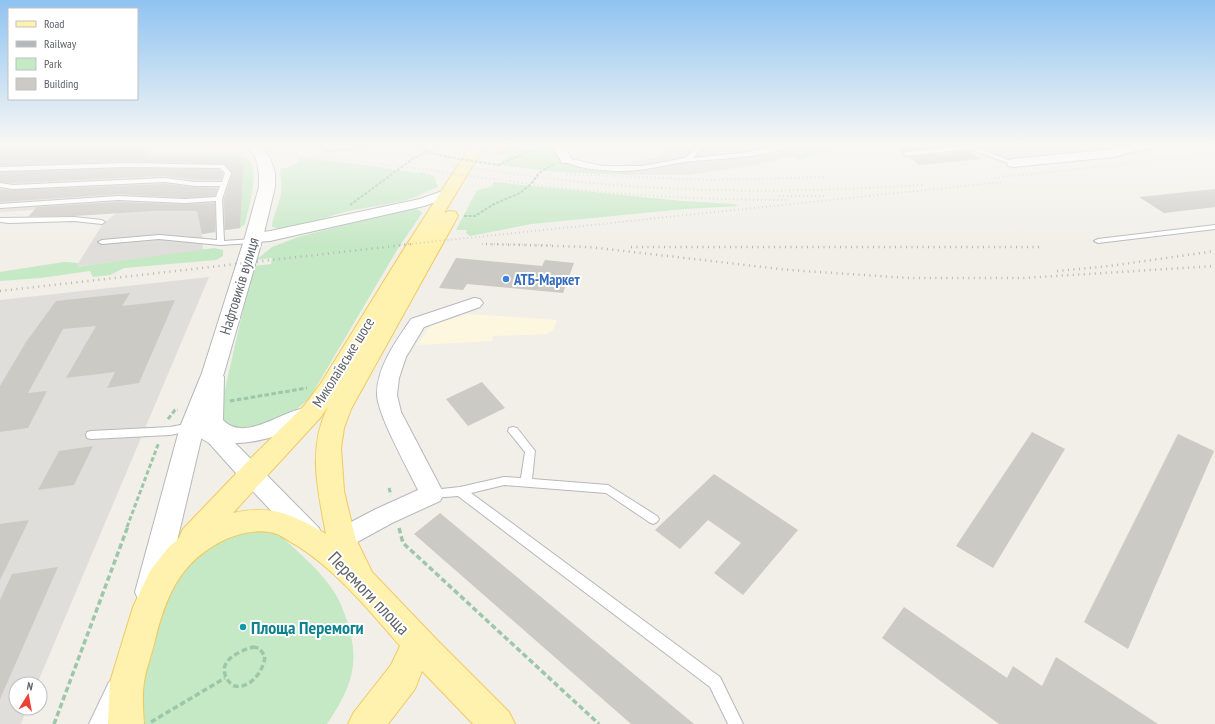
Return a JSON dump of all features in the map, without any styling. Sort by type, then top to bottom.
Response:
[{"type":"main road","name":"Миколаївське шосе","points":[[177,556],[251,475],[312,412],[329,389],[457,179]]},
{"type":"main road","name":"Миколаївське шосе","points":[[330,542],[331,491],[328,448],[339,409],[480,179]]},
{"type":"main road","name":"Перемоги площа","points":[[126,724],[127,682],[145,616],[157,587],[177,556],[194,543],[214,532],[234,524],[251,521],[266,521],[279,523],[330,542],[364,583],[418,643],[403,677],[366,724]]},
{"type":"main road","points":[[418,643],[497,724]]},
{"type":"street","name":"Нафтовиків вулиця","points":[[145,616],[161,544],[207,419],[213,373],[253,239],[267,187],[267,179]]},
{"type":"street","points":[[253,239],[424,202],[448,193]]},
{"type":"street","points":[[207,419],[251,475],[330,542],[432,494],[391,412],[387,395],[389,378],[397,357],[417,323],[474,303]]},
{"type":"street","points":[[207,419],[222,431],[230,434],[244,435],[274,429],[312,412]]},
{"type":"street","points":[[107,724],[127,682]]},
{"type":"lane","points":[[220,243],[221,231],[219,199],[226,179]]},
{"type":"lane","points":[[0,185],[13,187],[165,180],[194,184],[224,184]]},
{"type":"lane","points":[[0,206],[118,198],[185,201],[219,199]]},
{"type":"lane","points":[[0,220],[9,221],[74,218],[102,222]]},
{"type":"lane","points":[[1098,241],[1215,227]]},
{"type":"lane","points":[[102,242],[160,237],[220,243],[253,239]]},
{"type":"lane","points":[[91,435],[163,431],[207,419]]},
{"type":"lane","points":[[513,431],[530,451],[526,483]]},
{"type":"lane","points":[[432,494],[460,491],[504,481],[608,488],[653,519]]},
{"type":"lane","points":[[460,491],[714,682],[736,724]]},
{"type":"path","points":[[332,222],[348,207],[385,179]]},
{"type":"path","points":[[459,215],[475,216],[494,204],[526,188],[535,179]]},
{"type":"path","points":[[54,724],[166,422],[174,410],[207,419],[294,390],[318,387],[329,389]]},
{"type":"path","points":[[389,488],[402,544],[599,724]]},
{"type":"path","points":[[253,647],[259,648],[263,652],[265,662],[263,668],[253,680],[240,685],[233,685],[225,678],[225,666],[234,654],[240,650],[253,647]]},
{"type":"path","points":[[147,724],[225,678]]},
{"type":"shaded area","points":[[0,179],[239,179],[240,228],[202,234],[203,251],[76,267],[102,225],[116,213],[27,218],[34,210],[0,212]]},
{"type":"shaded area","points":[[209,277],[40,676],[8,676],[8,716],[24,716],[21,724],[0,724],[0,300]]},
{"type":"shaded area","points":[[468,314],[557,320],[553,330],[546,334],[493,336],[492,341],[417,345],[431,325]]},
{"type":"green space","points":[[243,179],[254,179],[251,200],[245,224],[240,228]]},
{"type":"green space","points":[[281,179],[435,179],[438,187],[413,198],[344,212],[295,227],[279,228],[272,227],[281,193]]},
{"type":"green space","points":[[494,182],[683,201],[734,204],[738,206],[685,209],[531,224],[470,236],[466,233],[467,230],[456,230],[477,190],[491,187]]},
{"type":"green space","points":[[415,209],[422,213],[397,250],[309,399],[292,413],[255,427],[236,428],[225,422],[220,411],[253,266],[271,264],[272,258],[256,260],[272,247],[298,237]]},
{"type":"green space","points":[[214,248],[223,250],[223,256],[216,260],[124,268],[110,275],[93,277],[90,271],[40,278],[0,281],[0,272],[64,262],[78,263],[77,267]]},
{"type":"green space","points":[[238,530],[277,532],[305,558],[335,594],[347,621],[353,650],[351,675],[348,687],[342,699],[327,724],[136,724],[136,709],[167,594],[192,557]]},
{"type":"building","points":[[0,179],[104,179],[13,183],[0,182]]},
{"type":"building","points":[[186,179],[221,179],[221,180]]},
{"type":"building","points":[[230,179],[243,179],[240,228],[225,230],[224,199]]},
{"type":"building","points":[[165,184],[218,188],[215,196],[185,198],[118,194],[0,202],[0,189],[13,190]]},
{"type":"building","points":[[1215,189],[1215,207],[1164,213],[1139,197]]},
{"type":"building","points":[[118,202],[185,204],[215,203],[215,232],[202,234],[197,211],[152,211],[74,216],[29,216],[37,207]]},
{"type":"building","name":"АТБ-Маркет","points":[[456,258],[542,266],[545,260],[574,263],[563,293],[467,284],[463,290],[439,288]]},
{"type":"building","points":[[130,293],[122,306],[175,300],[139,383],[107,388],[115,372],[66,378],[96,326],[63,329],[28,393],[47,391],[28,428],[0,432],[0,386],[26,342],[56,301]]},
{"type":"building","points":[[482,382],[505,408],[468,426],[446,399]]},
{"type":"building","points":[[1032,432],[1065,449],[993,568],[956,546]]},
{"type":"building","points":[[1178,434],[1214,451],[1128,649],[1084,622]]},
{"type":"building","points":[[93,446],[74,485],[38,490],[59,451]]},
{"type":"building","points":[[714,474],[798,530],[743,595],[714,573],[741,543],[708,520],[680,549],[655,530]]},
{"type":"building","points":[[440,513],[694,724],[631,724],[414,534]]},
{"type":"building","points":[[29,520],[0,580],[0,524]]},
{"type":"building","points":[[58,567],[10,676],[8,676],[8,681],[0,699],[0,600],[12,574]]},
{"type":"building","points":[[904,607],[1007,678],[1013,666],[1042,686],[1056,657],[1158,724],[999,724],[882,638]]},
{"type":"railway","points":[[492,179],[589,191],[674,197],[787,200]]},
{"type":"railway","points":[[556,179],[644,187],[714,190],[854,189],[923,185]]},
{"type":"railway","points":[[683,179],[712,180],[757,179]]},
{"type":"railway","points":[[400,245],[1002,182]]},
{"type":"railway","points":[[779,196],[827,196]]},
{"type":"railway","points":[[0,291],[412,244]]},
{"type":"railway","points":[[482,244],[490,244]]},
{"type":"railway","points":[[490,244],[552,245]]},
{"type":"railway","points":[[490,244],[589,247],[789,270],[909,278],[1024,278],[1215,266]]},
{"type":"railway","points":[[631,247],[1039,247]]},
{"type":"railway","points":[[1057,271],[1110,266],[1215,251]]},
{"type":"place","name":"АТБ-Маркет","points":[[506,279]]},
{"type":"place","name":"Площа Перемоги","points":[[243,627]]}]
